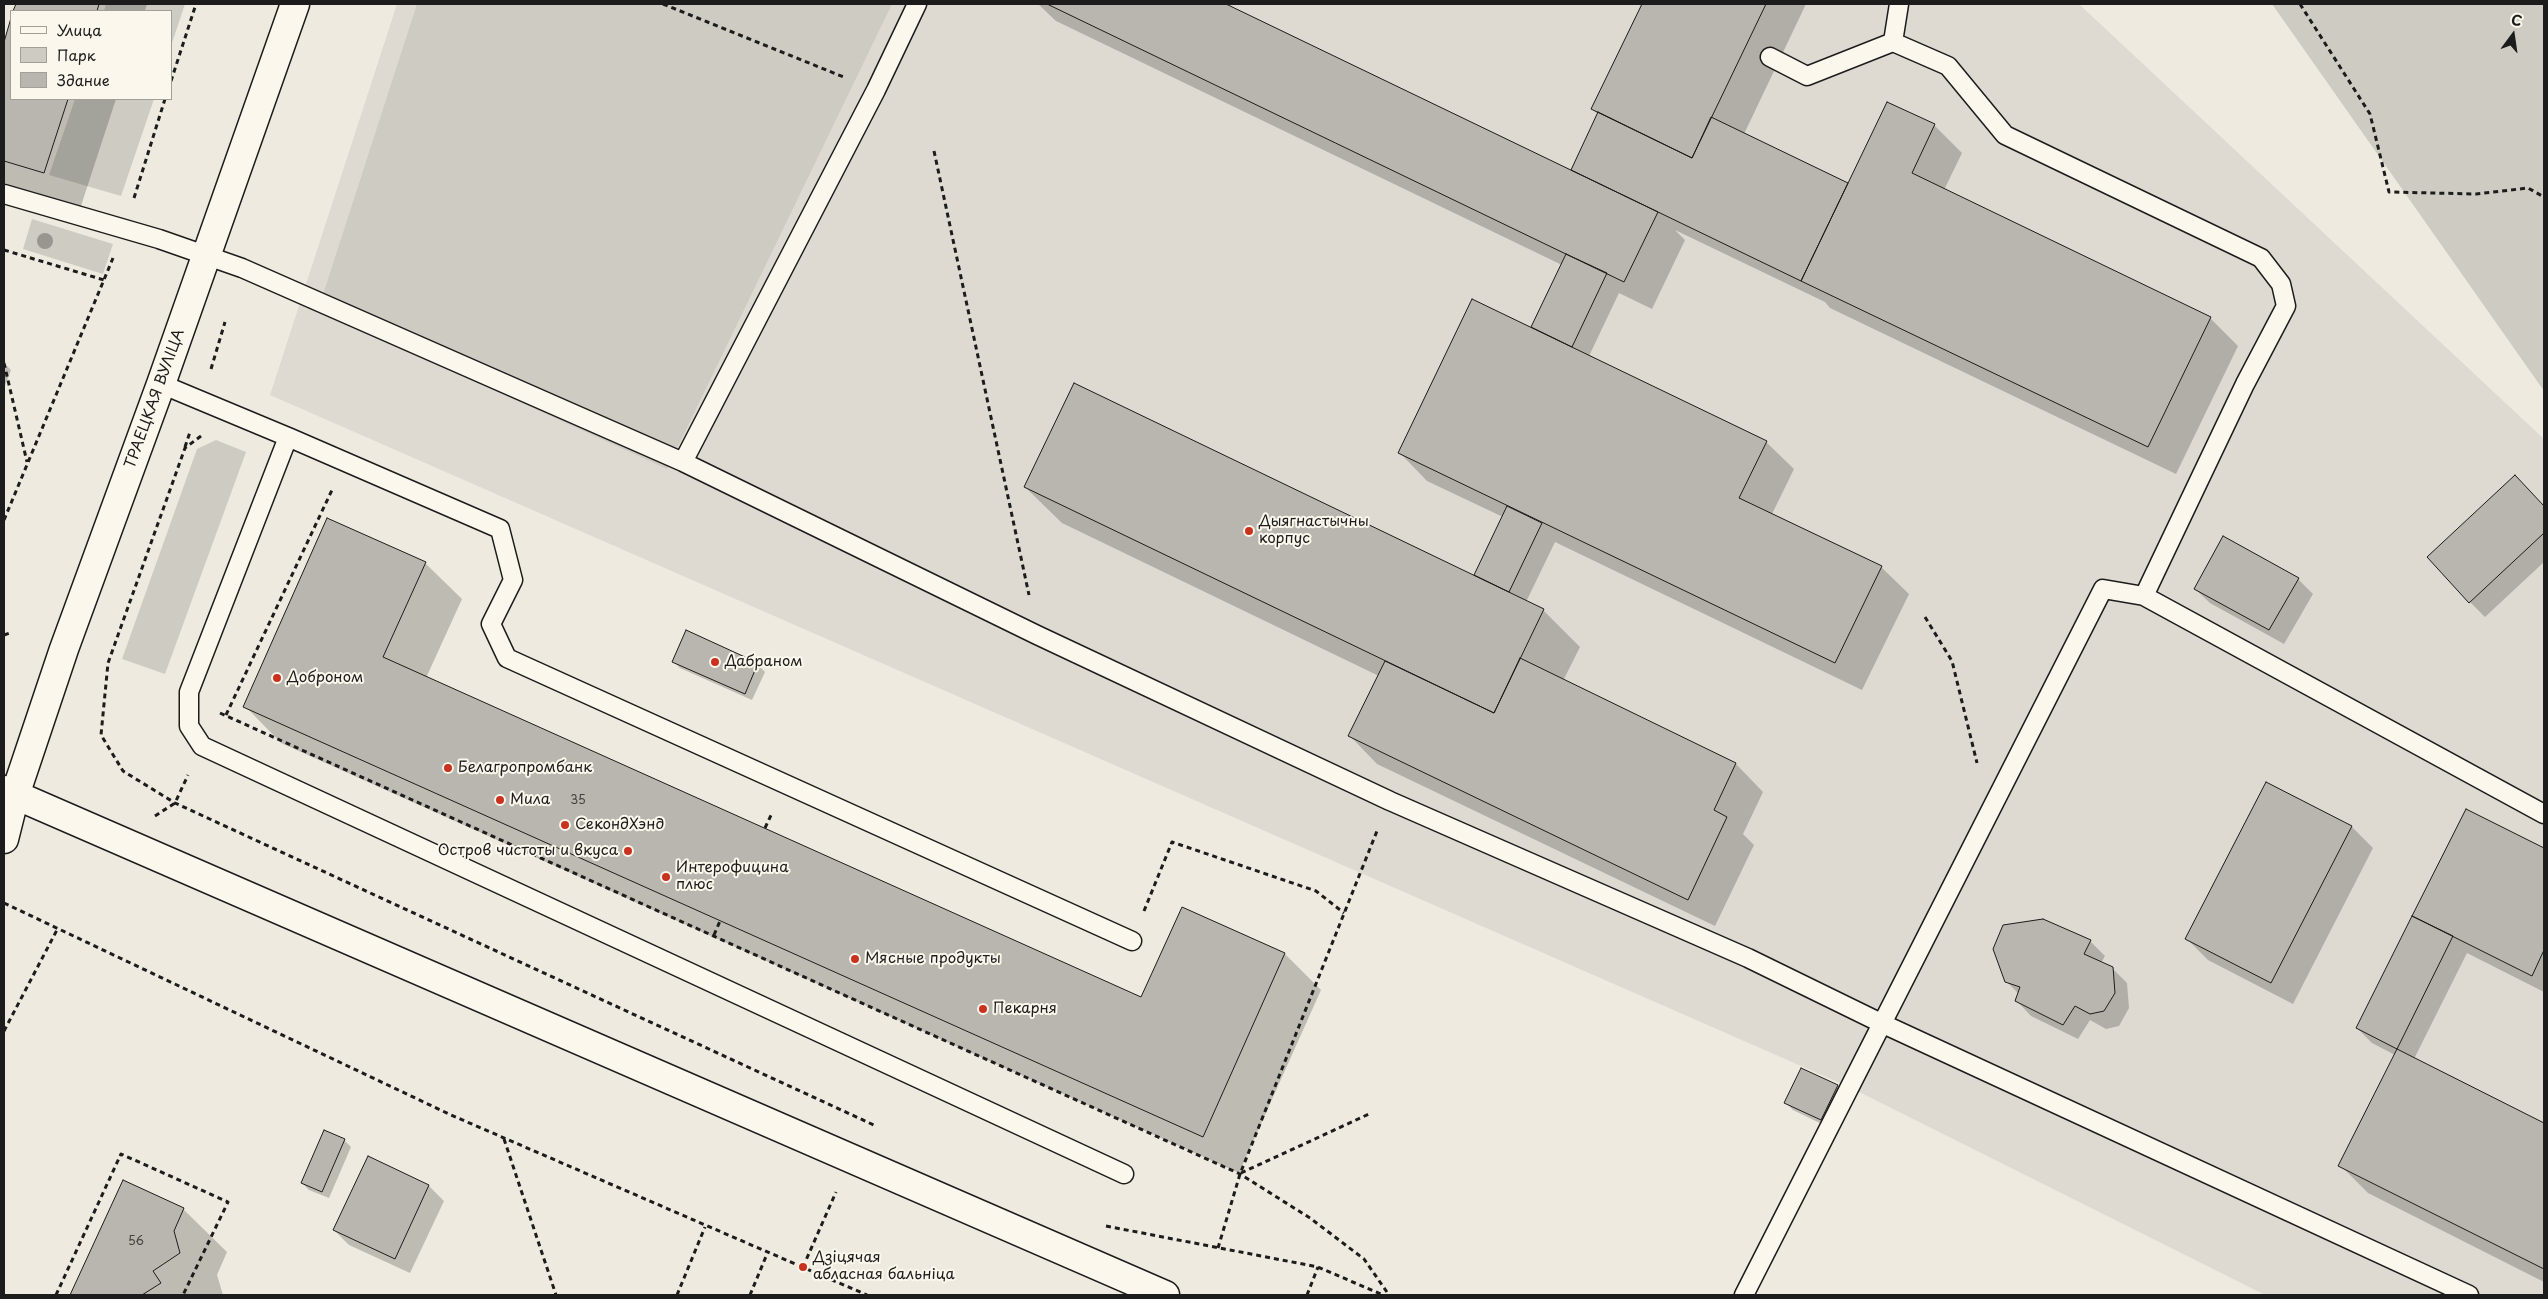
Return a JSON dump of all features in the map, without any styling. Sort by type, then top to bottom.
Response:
[{"type":"main road","name":"ТРАЕЦКАЯ ВУЛІЦА","points":[[4,839],[9,792],[64,649],[161,384],[204,256],[295,4]]},
{"type":"main road","points":[[9,792],[850,1160],[1165,1295]]},
{"type":"lane","points":[[683,462],[876,90],[917,4]]},
{"type":"lane","points":[[1893,42],[1899,4]]},
{"type":"lane","points":[[1770,58],[1808,76],[1893,42],[1948,66],[2005,135],[2261,258],[2281,284],[2286,306],[2245,384],[2144,596]]},
{"type":"lane","points":[[4,194],[242,268],[683,462],[1037,635],[1390,801],[1748,958],[1881,1023],[2469,1295]]},
{"type":"lane","points":[[161,384],[500,529],[513,580],[491,624],[507,658],[1132,941]]},
{"type":"lane","points":[[288,437],[189,692],[189,726],[202,746],[1124,1174]]},
{"type":"lane","points":[[1744,1295],[2103,589],[2144,596],[2544,814]]},
{"type":"path","points":[[172,78],[196,4]]},
{"type":"path","points":[[663,4],[876,90]]},
{"type":"path","points":[[2300,4],[2370,114],[2389,192],[2476,194],[2528,188],[2544,197]]},
{"type":"path","points":[[4,520],[104,280],[123,230],[165,100]]},
{"type":"path","points":[[934,151],[1037,635]]},
{"type":"path","points":[[4,250],[104,280]]},
{"type":"path","points":[[4,363],[27,462]]},
{"type":"path","points":[[1925,617],[1952,661],[1988,813]]},
{"type":"path","points":[[4,635],[10,633]]},
{"type":"path","points":[[108,663],[100,735],[123,771],[174,803],[878,1127]]},
{"type":"path","points":[[215,710],[1240,1174],[1310,1218],[1364,1259],[1389,1295]]},
{"type":"path","points":[[120,840],[174,803],[202,746],[250,726]]},
{"type":"path","points":[[1218,1248],[1240,1174],[1390,801]]},
{"type":"path","points":[[1132,941],[1172,842],[1316,891],[1344,913]]},
{"type":"path","points":[[4,903],[503,1138],[767,1254],[803,1267],[867,1295]]},
{"type":"path","points":[[714,935],[720,921]]},
{"type":"path","points":[[4,1031],[58,928]]},
{"type":"path","points":[[1240,1174],[1369,1114]]},
{"type":"path","points":[[503,1138],[556,1295]]},
{"type":"path","points":[[56,1295],[121,1154],[228,1202],[183,1295]]},
{"type":"path","points":[[803,1267],[850,1160]]},
{"type":"path","points":[[1105,1226],[1318,1267],[1383,1295]]},
{"type":"path","points":[[677,1295],[705,1227]]},
{"type":"path","points":[[750,1295],[767,1254]]},
{"type":"path","points":[[1307,1295],[1318,1267]]},
{"type":"shaded area","points":[[397,4],[2079,4],[2544,439],[2544,1295],[2265,1295],[1849,1087],[270,395]]},
{"type":"green space","points":[[106,4],[185,4],[172,43],[172,10],[104,10]]},
{"type":"green space","points":[[417,4],[892,4],[667,469],[318,310]]},
{"type":"green space","points":[[2272,4],[2544,4],[2544,391]]},
{"type":"green space","points":[[75,100],[154,100],[121,196],[49,175]]},
{"type":"green space","points":[[32,219],[113,244],[103,274],[23,249]]},
{"type":"green space","points":[[216,440],[246,452],[165,674],[122,659],[197,449]]},
{"type":"building","points":[[16,4],[99,4],[97,10],[13,10]]},
{"type":"building","points":[[1047,4],[1226,4],[1658,212],[1624,282]]},
{"type":"building","points":[[1642,4],[1766,4],[1692,158],[1591,109]]},
{"type":"building","points":[[10,21],[10,100],[68,100],[44,173],[4,161],[4,42]]},
{"type":"building","points":[[1887,102],[1935,124],[1912,173],[2211,317],[2148,447],[1801,281]]},
{"type":"building","points":[[1598,112],[1692,158],[1711,117],[1848,183],[1801,281],[1571,170]]},
{"type":"building","points":[[1566,254],[1607,273],[1572,347],[1531,327]]},
{"type":"building","points":[[1472,299],[1767,441],[1739,498],[1882,566],[1835,663],[1398,453]]},
{"type":"building","name":"Дыягнастычны корпус","points":[[1074,383],[1544,609],[1494,713],[1024,487]]},
{"type":"building","points":[[2515,475],[2544,506],[2544,533],[2469,603],[2427,557]]},
{"type":"building","points":[[1507,506],[1542,523],[1509,592],[1474,575]]},
{"type":"building","points":[[327,518],[426,562],[383,657],[1141,997],[1182,907],[1285,953],[1203,1137],[243,707]]},
{"type":"building","points":[[2223,536],[2299,578],[2269,630],[2194,589]]},
{"type":"building","name":"Дабраном","points":[[686,630],[758,663],[745,694],[672,662]]},
{"type":"building","points":[[1520,658],[1736,763],[1714,810],[1727,817],[1688,900],[1348,736],[1385,661],[1494,713]]},
{"type":"building","points":[[2266,782],[2352,826],[2271,983],[2185,939]]},
{"type":"building","points":[[2466,809],[2544,848],[2544,950],[2532,976],[2412,916]]},
{"type":"building","points":[[2412,916],[2453,936],[2397,1049],[2356,1028]]},
{"type":"building","points":[[2043,919],[2091,940],[2084,954],[2113,967],[2115,993],[2104,1011],[2090,1014],[2075,1006],[2063,1025],[2015,1001],[2020,987],[2005,982],[1993,949],[2003,925]]},
{"type":"building","points":[[2397,1049],[2544,1123],[2544,1269],[2338,1166]]},
{"type":"building","points":[[1801,1068],[1838,1085],[1821,1120],[1784,1103]]},
{"type":"building","points":[[324,1130],[345,1139],[322,1192],[301,1183]]},
{"type":"building","points":[[368,1156],[429,1185],[395,1259],[333,1230]]},
{"type":"building","points":[[123,1180],[184,1208],[174,1231],[180,1253],[153,1271],[161,1283],[142,1295],[70,1295]]},
{"type":"place","name":"Дыягнастычны корпус","points":[[1249,531]]},
{"type":"place","name":"Дабраном","points":[[715,662]]},
{"type":"place","name":"Доброном","points":[[277,678]]},
{"type":"place","name":"Белагропромбанк","points":[[448,768]]},
{"type":"place","name":"Мила","points":[[500,800]]},
{"type":"place","name":"СекондХэнд","points":[[565,825]]},
{"type":"place","name":"Остров чистоты и вкуса","points":[[628,851]]},
{"type":"place","name":"Интерофицина плюс","points":[[666,877]]},
{"type":"place","name":"Мясные продукты","points":[[855,959]]},
{"type":"place","name":"Пекарня","points":[[983,1009]]},
{"type":"place","name":"Дзіцячая абласная бальніца","points":[[803,1267]]}]
